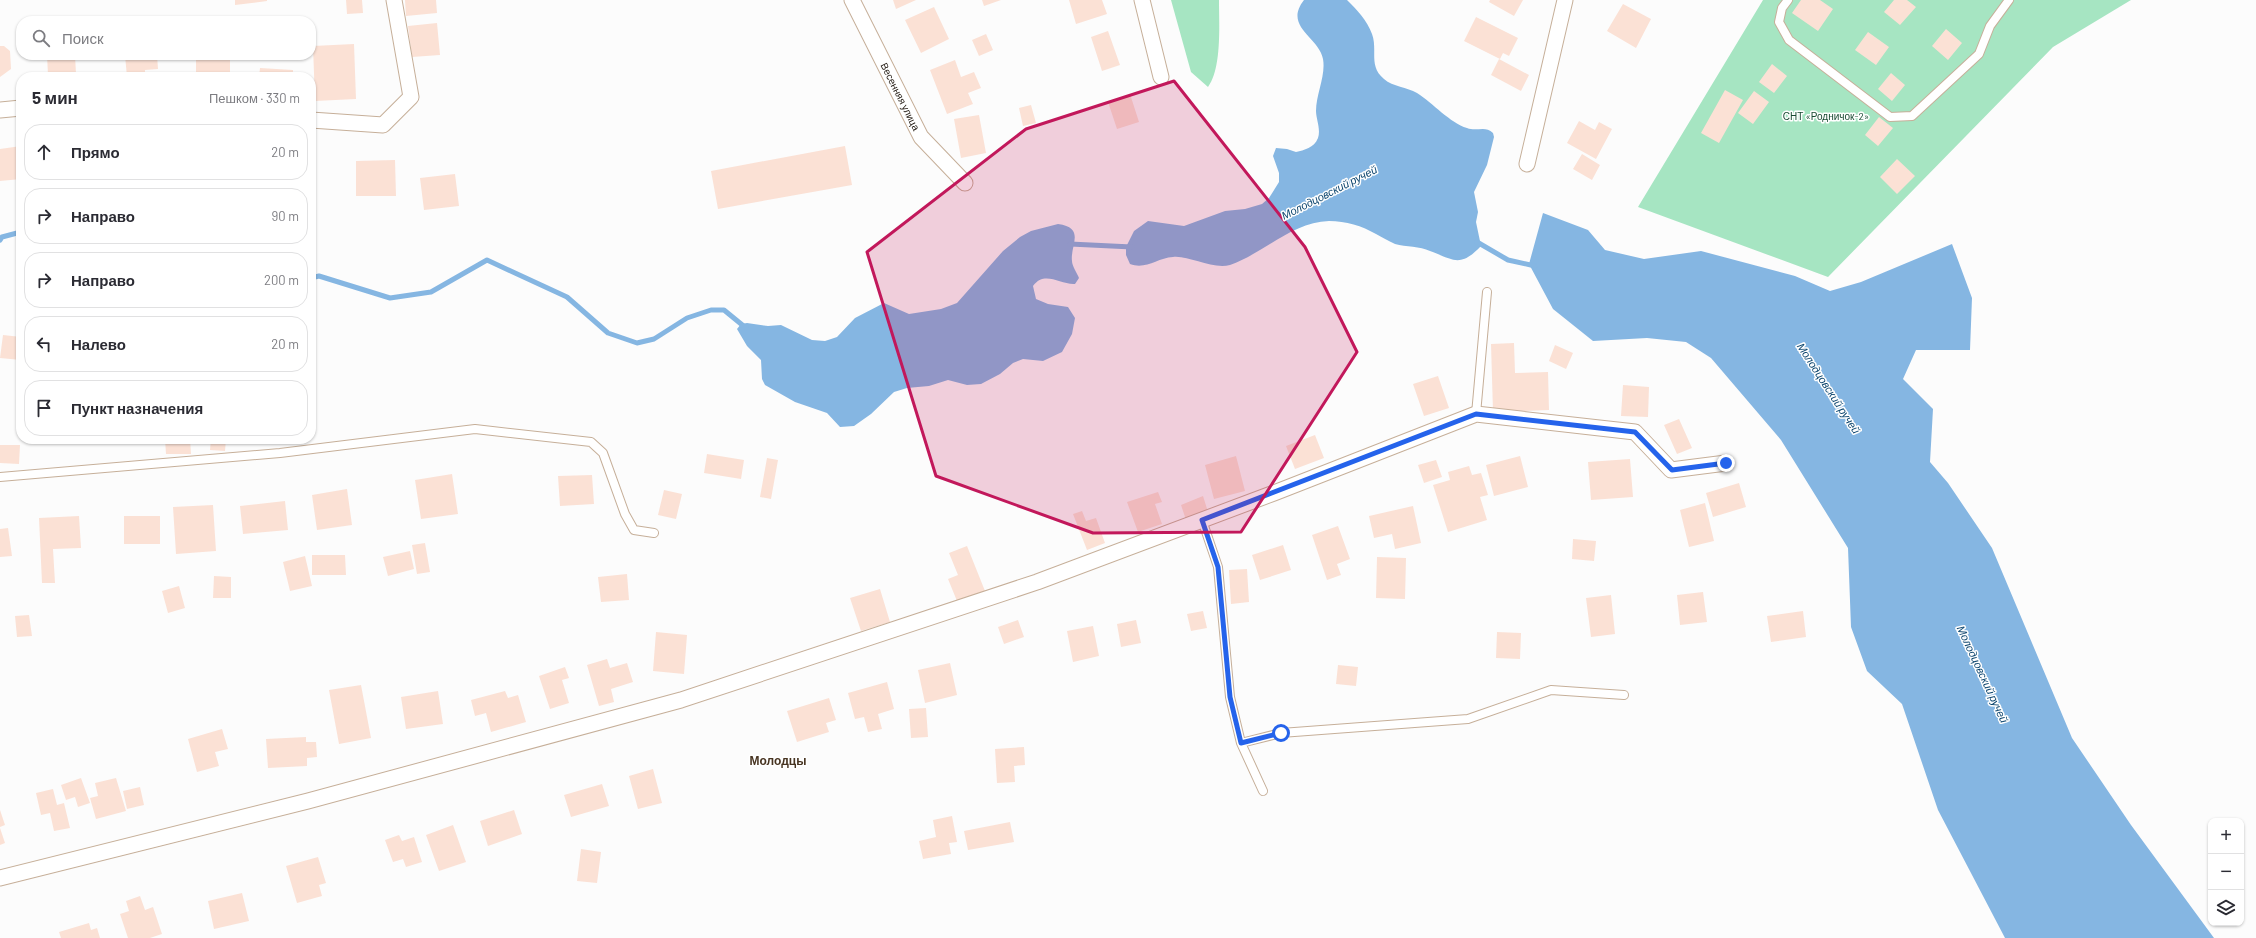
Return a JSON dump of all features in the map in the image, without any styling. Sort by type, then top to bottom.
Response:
[{"type":"street","points":[[316,120],[383,125],[411,97],[394,0]]},
{"type":"street","name":"Весенняя улица","points":[[852,0],[921,137],[965,183]]},
{"type":"street","points":[[1142,0],[1162,77]]},
{"type":"street","points":[[1527,164],[1565,0]]},
{"type":"street","points":[[0,110],[16,108]]},
{"type":"street","points":[[0,878],[308,801],[681,700],[1037,582],[1476,414],[1635,432],[1672,470],[1726,463]]},
{"type":"lane","points":[[1788,0],[1782,8],[1779,22],[1789,40],[1890,117],[1912,116],[1979,54],[1990,26],[2009,0]]},
{"type":"lane","points":[[1476,414],[1486,292]]},
{"type":"lane","points":[[0,477],[280,453],[475,428],[591,442],[603,453],[625,514],[634,530],[654,533]]},
{"type":"lane","points":[[1202,520],[1218,567],[1230,697],[1241,743],[1263,791]]},
{"type":"lane","points":[[1241,743],[1281,733],[1468,719],[1551,690],[1624,695]]},
{"type":"highlighted area","points":[[1174,81],[1305,247],[1357,352],[1241,532],[1093,533],[936,476],[867,252],[1026,129]]},
{"type":"green space","points":[[1171,0],[1219,0],[1218,57],[1216,69],[1208,87],[1191,72]]},
{"type":"green space","name":"СНТ «Родничок-2»","points":[[1763,0],[2131,0],[2053,47],[1828,277],[1638,207]]},
{"type":"water","points":[[1304,0],[1347,0],[1370,29],[1374,40],[1376,69],[1384,79],[1392,84],[1417,93],[1454,122],[1471,129],[1487,129],[1493,133],[1494,137],[1487,165],[1474,192],[1478,212],[1476,222],[1481,246],[1468,257],[1462,260],[1457,260],[1426,249],[1395,244],[1354,224],[1329,221],[1316,223],[1290,232],[1255,253],[1230,265],[1216,266],[1179,257],[1167,258],[1141,266],[1130,264],[1126,255],[1126,247],[1134,231],[1148,221],[1184,226],[1225,211],[1245,209],[1262,204],[1269,198],[1279,182],[1279,173],[1273,156],[1276,148],[1296,152],[1308,148],[1314,144],[1318,138],[1319,131],[1316,105],[1324,65],[1320,51],[1300,25],[1298,18],[1299,9]]},
{"type":"water","points":[[1543,213],[1588,230],[1605,250],[1644,259],[1701,251],[1795,276],[1830,291],[1861,282],[1952,244],[1972,298],[1970,350],[1916,350],[1903,379],[1933,409],[1930,462],[1948,483],[1992,548],[2072,738],[2131,825],[2214,938],[2005,938],[1938,810],[1902,704],[1867,671],[1851,627],[1848,548],[1781,440],[1711,358],[1686,342],[1647,338],[1593,341],[1553,309],[1529,264]]},
{"type":"water","points":[[1058,224],[1067,226],[1072,229],[1074,233],[1075,238],[1072,261],[1079,278],[1075,284],[1069,284],[1053,279],[1043,279],[1038,281],[1033,286],[1036,299],[1048,304],[1068,307],[1075,318],[1072,334],[1062,352],[1043,361],[1023,359],[1013,363],[1000,374],[981,384],[967,385],[948,380],[929,386],[907,388],[894,392],[871,414],[854,426],[840,427],[827,413],[795,402],[765,385],[762,379],[761,360],[747,346],[737,329],[741,324],[747,323],[768,326],[781,325],[812,340],[825,341],[837,337],[855,318],[884,303],[909,314],[941,309],[957,303],[1003,251],[1020,237],[1031,231]]},
{"type":"building","points":[[235,0],[267,0],[267,1],[235,5]]},
{"type":"building","points":[[346,0],[362,0],[363,13],[347,14]]},
{"type":"building","points":[[405,0],[436,0],[437,13],[406,16]]},
{"type":"building","points":[[893,0],[916,0],[896,9]]},
{"type":"building","points":[[982,0],[1001,0],[984,6]]},
{"type":"building","points":[[1069,0],[1102,0],[1107,14],[1076,24]]},
{"type":"building","points":[[1490,0],[1523,0],[1514,16],[1489,2]]},
{"type":"building","points":[[1801,0],[1820,0],[1833,9],[1818,31],[1792,13]]},
{"type":"building","points":[[1894,0],[1907,0],[1916,7],[1900,25],[1884,12]]},
{"type":"building","points":[[1623,4],[1651,19],[1636,48],[1607,31]]},
{"type":"building","points":[[934,7],[949,39],[921,53],[905,20]]},
{"type":"building","points":[[1476,17],[1518,38],[1509,56],[1503,53],[1500,59],[1464,41]]},
{"type":"building","points":[[437,23],[440,55],[412,57],[408,26]]},
{"type":"building","points":[[1946,29],[1962,43],[1948,60],[1932,46]]},
{"type":"building","points":[[1108,31],[1120,65],[1102,71],[1091,37]]},
{"type":"building","points":[[1868,32],[1889,47],[1876,65],[1855,50]]},
{"type":"building","points":[[986,34],[993,50],[979,56],[972,40]]},
{"type":"building","points":[[354,44],[356,99],[316,101],[316,72],[314,72],[314,60],[316,60],[316,46]]},
{"type":"building","points":[[0,46],[4,46],[10,51],[11,69],[0,77]]},
{"type":"building","points":[[1499,59],[1529,75],[1521,91],[1491,75]]},
{"type":"building","points":[[47,60],[75,60],[76,72],[48,72]]},
{"type":"building","points":[[125,60],[157,60],[158,69],[145,70],[145,72],[127,72]]},
{"type":"building","points":[[196,60],[230,60],[230,72],[196,72]]},
{"type":"building","points":[[955,60],[961,77],[974,72],[981,88],[968,93],[973,104],[947,114],[930,70]]},
{"type":"building","points":[[1772,64],[1787,76],[1774,93],[1759,82]]},
{"type":"building","points":[[260,68],[293,70],[293,72],[260,72]]},
{"type":"building","points":[[1891,73],[1905,85],[1892,101],[1878,89]]},
{"type":"building","points":[[1725,90],[1743,100],[1719,143],[1701,133]]},
{"type":"building","points":[[1754,91],[1769,102],[1753,124],[1738,113]]},
{"type":"building","points":[[1130,94],[1139,122],[1117,129],[1108,102]]},
{"type":"building","points":[[1031,105],[1036,123],[1023,126],[1019,108]]},
{"type":"building","points":[[979,115],[986,153],[961,158],[954,119]]},
{"type":"building","points":[[1879,117],[1893,128],[1878,146],[1865,135]]},
{"type":"building","points":[[1579,121],[1595,130],[1599,122],[1612,129],[1596,159],[1567,143]]},
{"type":"building","points":[[845,146],[852,185],[718,209],[711,171]]},
{"type":"building","points":[[16,147],[16,179],[0,181],[0,149]]},
{"type":"building","points":[[1582,154],[1600,165],[1592,180],[1573,169]]},
{"type":"building","points":[[1897,159],[1915,176],[1897,194],[1880,177]]},
{"type":"building","points":[[395,160],[396,196],[356,196],[356,161]]},
{"type":"building","points":[[455,174],[459,206],[424,210],[420,178]]},
{"type":"building","points":[[3,335],[16,336],[16,360],[0,358]]},
{"type":"building","points":[[1514,343],[1515,373],[1548,372],[1549,410],[1493,412],[1491,344]]},
{"type":"building","points":[[1555,345],[1573,353],[1566,369],[1549,361]]},
{"type":"building","points":[[1438,376],[1449,408],[1424,416],[1413,384]]},
{"type":"building","points":[[1623,385],[1649,387],[1648,417],[1621,416]]},
{"type":"building","points":[[1679,419],[1692,448],[1677,454],[1664,425]]},
{"type":"building","points":[[1315,435],[1324,458],[1295,469],[1286,446]]},
{"type":"building","points":[[165,444],[190,444],[191,454],[166,454]]},
{"type":"building","points":[[211,444],[226,444],[225,451],[210,450]]},
{"type":"building","points":[[0,445],[20,445],[19,464],[0,463]]},
{"type":"building","points":[[707,454],[744,460],[741,479],[704,473]]},
{"type":"building","points":[[1236,456],[1245,491],[1214,499],[1205,465]]},
{"type":"building","points":[[1520,456],[1528,487],[1494,496],[1486,465]]},
{"type":"building","points":[[767,458],[778,460],[771,499],[760,497]]},
{"type":"building","points":[[1630,459],[1633,497],[1591,500],[1588,462]]},
{"type":"building","points":[[1436,460],[1442,477],[1424,483],[1418,465]]},
{"type":"building","points":[[1469,466],[1472,475],[1481,473],[1488,495],[1480,497],[1487,520],[1448,532],[1433,485],[1450,480],[1448,472]]},
{"type":"building","points":[[452,474],[458,514],[421,519],[415,480]]},
{"type":"building","points":[[592,475],[594,504],[560,506],[558,476]]},
{"type":"building","points":[[1739,483],[1746,507],[1713,517],[1706,493]]},
{"type":"building","points":[[347,489],[352,525],[317,530],[312,495]]},
{"type":"building","points":[[664,490],[682,494],[676,519],[658,515]]},
{"type":"building","points":[[1158,492],[1162,502],[1155,504],[1162,524],[1138,532],[1127,502]]},
{"type":"building","points":[[1203,496],[1209,515],[1187,523],[1181,505]]},
{"type":"building","points":[[285,501],[288,530],[243,534],[240,506]]},
{"type":"building","points":[[1705,503],[1714,541],[1689,547],[1680,510]]},
{"type":"building","points":[[213,505],[216,551],[176,554],[173,507]]},
{"type":"building","points":[[1413,506],[1421,543],[1395,549],[1392,534],[1374,538],[1369,516]]},
{"type":"building","points":[[1082,511],[1086,521],[1096,518],[1105,543],[1087,550],[1073,514]]},
{"type":"building","points":[[79,516],[81,548],[53,549],[55,583],[42,583],[39,518]]},
{"type":"building","points":[[124,516],[160,516],[160,544],[124,544]]},
{"type":"building","points":[[1338,526],[1350,559],[1337,564],[1341,575],[1327,580],[1312,535]]},
{"type":"building","points":[[8,528],[12,556],[0,557],[0,529]]},
{"type":"building","points":[[1573,539],[1596,541],[1594,561],[1572,559]]},
{"type":"building","points":[[425,543],[430,572],[417,574],[412,545]]},
{"type":"building","points":[[1283,545],[1291,570],[1260,580],[1252,555]]},
{"type":"building","points":[[967,546],[985,591],[957,601],[948,579],[958,575],[949,553]]},
{"type":"building","points":[[410,551],[414,569],[388,576],[383,557]]},
{"type":"building","points":[[312,555],[345,555],[346,575],[312,575]]},
{"type":"building","points":[[305,556],[312,586],[290,591],[283,562]]},
{"type":"building","points":[[1377,557],[1406,558],[1405,599],[1376,598]]},
{"type":"building","points":[[1247,569],[1249,602],[1231,604],[1229,570]]},
{"type":"building","points":[[627,574],[629,600],[601,602],[598,577]]},
{"type":"building","points":[[214,576],[231,577],[231,598],[213,598]]},
{"type":"building","points":[[179,586],[185,608],[168,613],[162,591]]},
{"type":"building","points":[[880,589],[890,622],[861,631],[850,598]]},
{"type":"building","points":[[1703,592],[1707,622],[1680,625],[1677,595]]},
{"type":"building","points":[[1611,595],[1615,634],[1591,637],[1586,598]]},
{"type":"building","points":[[1203,611],[1207,628],[1191,631],[1187,614]]},
{"type":"building","points":[[1803,611],[1806,637],[1771,642],[1767,616]]},
{"type":"building","points":[[29,615],[32,636],[17,637],[15,616]]},
{"type":"building","points":[[1018,620],[1024,637],[1004,644],[998,627]]},
{"type":"building","points":[[1136,620],[1141,643],[1121,647],[1117,624]]},
{"type":"building","points":[[1093,626],[1099,656],[1073,662],[1067,631]]},
{"type":"building","points":[[656,632],[687,635],[684,674],[653,671]]},
{"type":"building","points":[[1497,632],[1521,633],[1520,659],[1496,658]]},
{"type":"building","points":[[607,659],[610,668],[627,663],[633,682],[611,689],[614,702],[599,706],[587,665]]},
{"type":"building","points":[[950,663],[957,695],[925,703],[918,670]]},
{"type":"building","points":[[1338,665],[1358,667],[1356,686],[1336,684]]},
{"type":"building","points":[[565,667],[569,678],[562,680],[569,703],[550,709],[539,676]]},
{"type":"building","points":[[887,682],[894,709],[878,714],[882,729],[868,732],[864,717],[855,719],[848,693]]},
{"type":"building","points":[[361,685],[371,738],[339,744],[329,690]]},
{"type":"building","points":[[438,691],[443,724],[406,729],[401,697]]},
{"type":"building","points":[[505,691],[508,698],[518,695],[526,722],[491,732],[486,713],[475,716],[471,700]]},
{"type":"building","points":[[829,698],[836,720],[826,723],[829,732],[797,742],[787,711]]},
{"type":"building","points":[[926,708],[928,737],[911,738],[909,709]]},
{"type":"building","points":[[222,729],[228,749],[215,752],[219,766],[197,772],[188,739]]},
{"type":"building","points":[[306,737],[306,742],[316,742],[317,757],[307,758],[307,766],[268,768],[266,739]]},
{"type":"building","points":[[1024,747],[1025,765],[1014,766],[1015,782],[997,783],[995,749]]},
{"type":"building","points":[[653,769],[662,803],[638,809],[629,776]]},
{"type":"building","points":[[81,778],[90,803],[78,807],[75,797],[66,800],[61,785]]},
{"type":"building","points":[[116,778],[126,811],[96,819],[90,798],[98,796],[95,783]]},
{"type":"building","points":[[602,784],[609,806],[571,817],[564,795]]},
{"type":"building","points":[[140,787],[144,805],[127,809],[123,791]]},
{"type":"building","points":[[53,789],[57,805],[64,803],[70,828],[54,831],[50,813],[41,815],[36,793]]},
{"type":"building","points":[[0,810],[5,825],[0,827]]},
{"type":"building","points":[[514,810],[522,834],[488,846],[480,821]]},
{"type":"building","points":[[952,816],[957,842],[949,843],[951,854],[923,859],[919,841],[936,837],[933,820]]},
{"type":"building","points":[[1010,822],[1014,842],[968,850],[964,831]]},
{"type":"building","points":[[453,825],[466,862],[439,871],[426,835]]},
{"type":"building","points":[[0,828],[5,843],[0,845]]},
{"type":"building","points":[[399,835],[402,841],[414,837],[422,862],[406,867],[403,859],[393,862],[385,840]]},
{"type":"building","points":[[581,849],[601,852],[597,883],[577,881]]},
{"type":"building","points":[[318,857],[326,883],[319,885],[322,896],[297,903],[286,866]]},
{"type":"building","points":[[242,893],[249,921],[214,929],[208,901]]},
{"type":"building","points":[[140,896],[145,910],[153,907],[162,934],[150,938],[128,938],[120,914],[129,911],[126,901]]},
{"type":"building","points":[[89,923],[91,930],[97,928],[100,938],[61,938],[59,932]]},
{"type":"waterway","name":"Молодцовский ручей","points":[[0,240],[2,237],[16,233]]},
{"type":"waterway","name":"Молодцовский ручей","points":[[1477,242],[1508,260],[1535,266]]},
{"type":"waterway","name":"Молодцовский ручей","points":[[1070,244],[1132,247]]},
{"type":"waterway","name":"Молодцовский ручей","points":[[316,277],[319,276],[390,298],[431,292],[487,260],[567,297],[608,333],[637,343],[654,339],[687,318],[711,310],[724,310],[746,328]]},
{"type":"district","name":"Молодцы","points":[[778,760]]},
{"type":"route","points":[[1281,733],[1241,743],[1230,697],[1218,567],[1202,520],[1274,494],[1476,414],[1635,432],[1672,470],[1726,463]]}]
